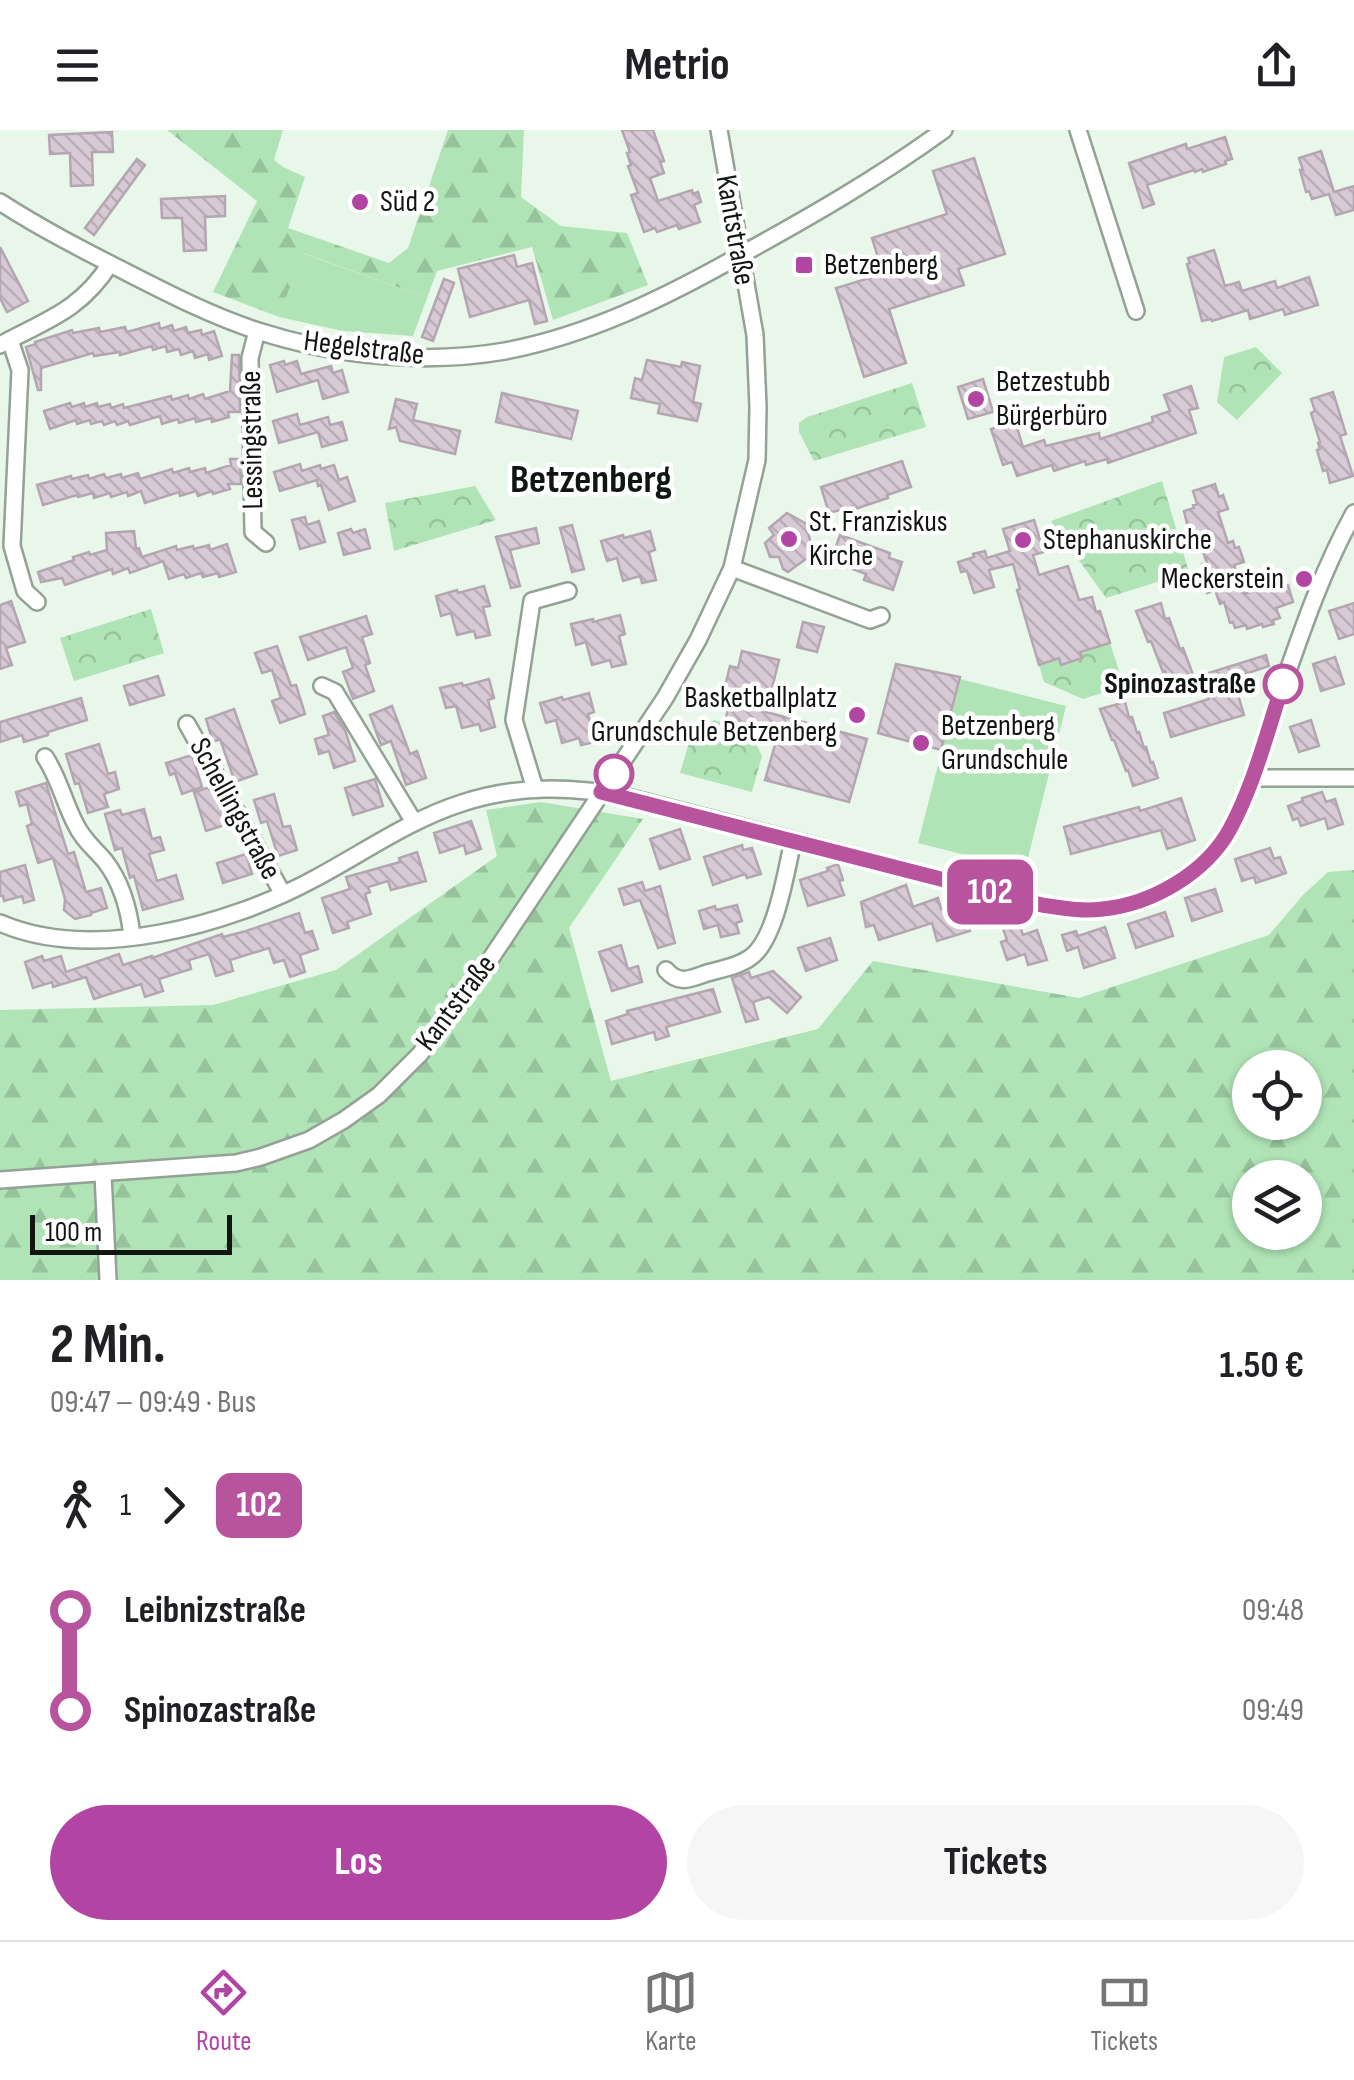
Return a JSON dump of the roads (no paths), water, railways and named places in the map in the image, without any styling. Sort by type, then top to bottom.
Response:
[{"type":"street","name":"Kantstraße","points":[[0,1180],[236,1163],[309,1140],[379,1095],[420,1054],[481,973],[673,684],[732,568],[757,460],[755,335],[719,130]]},
{"type":"street","name":"Hegelstraße","points":[[0,202],[110,264],[194,306],[257,331],[315,346],[370,354],[437,357],[505,351],[569,335],[626,314],[780,235],[944,130]]},
{"type":"street","points":[[1078,130],[1136,312]]},
{"type":"street","points":[[37,602],[25,591],[12,546],[20,370],[5,343],[74,306],[110,264]]},
{"type":"street","name":"Lessingstraße","points":[[257,331],[250,358],[253,532],[266,543]]},
{"type":"street","points":[[0,923],[18,931],[67,938],[132,936],[216,918],[311,881],[436,812],[488,796],[565,788],[601,792],[1042,905],[1104,909],[1146,899],[1203,862],[1230,829],[1318,588],[1354,513]]},
{"type":"street","points":[[732,568],[870,620],[881,616]]},
{"type":"street","points":[[535,789],[514,720],[532,601],[568,591]]},
{"type":"street","points":[[322,686],[335,692],[414,822]]},
{"type":"street","name":"Schellingstraße","points":[[187,724],[283,894]]},
{"type":"street","points":[[45,757],[83,838],[110,868],[119,885],[132,936]]},
{"type":"street","points":[[1251,778],[1354,778]]},
{"type":"street","points":[[666,970],[682,981],[738,964],[762,946],[770,931],[794,841]]},
{"type":"street","points":[[103,1174],[108,1280]]},
{"type":"place","name":"Süd 2","points":[[360,202]]},
{"type":"place","name":"Betzenberg","points":[[804,265]]},
{"type":"place","name":"Betzestubb Bürgerbüro","points":[[976,399]]},
{"type":"place","name":"St. Franziskus Kirche","points":[[789,539]]},
{"type":"place","name":"Stephanuskirche","points":[[1023,540]]},
{"type":"place","name":"Meckerstein","points":[[1304,579]]},
{"type":"place","name":"Spinozastraße","points":[[1283,684]]},
{"type":"place","name":"Basketballplatz Grundschule Betzenberg","points":[[857,715]]},
{"type":"place","name":"Betzenberg Grundschule","points":[[921,743]]},
{"type":"district","name":"Betzenberg","points":[[591,480]]}]
